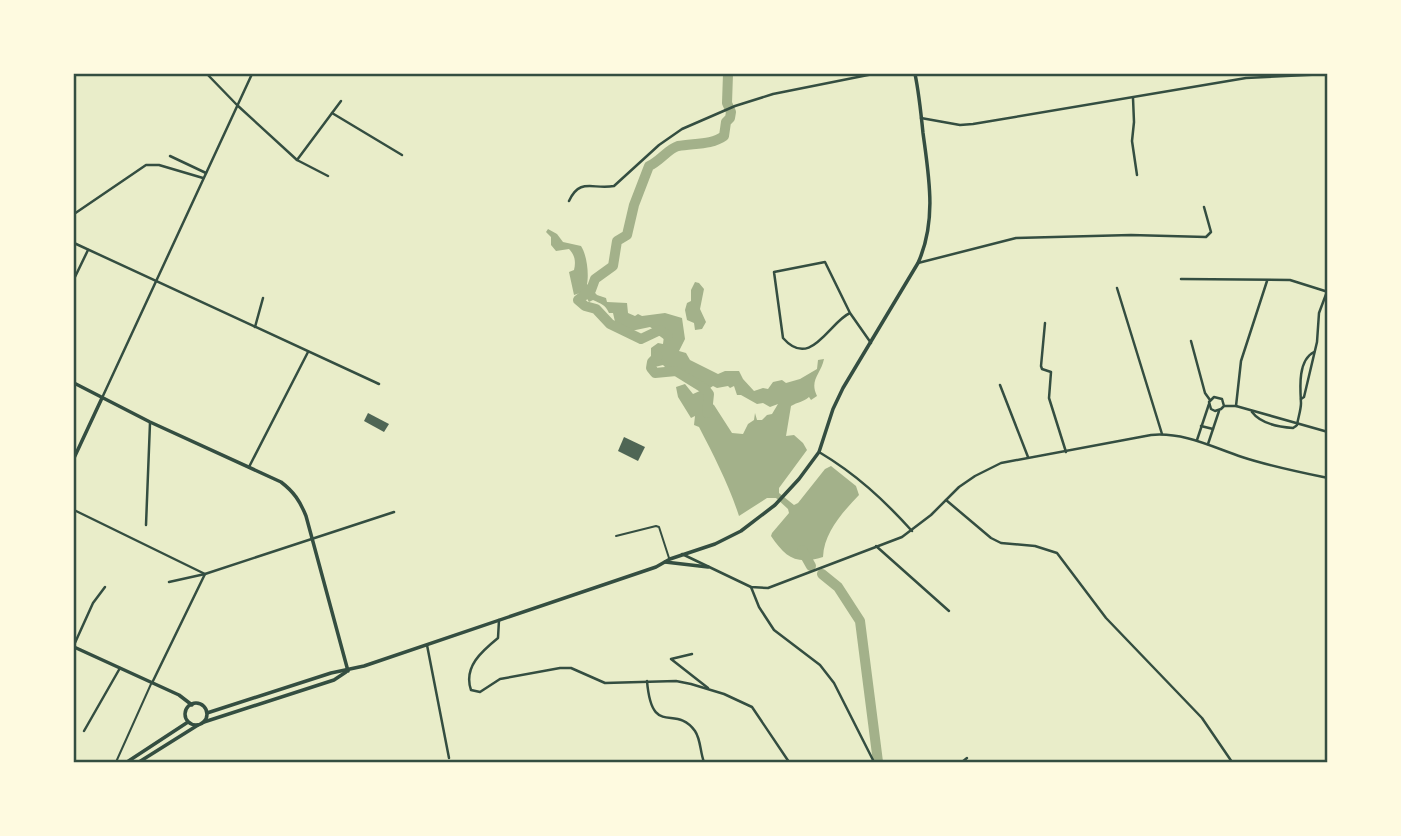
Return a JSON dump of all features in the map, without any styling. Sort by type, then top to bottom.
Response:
[{"type":"street","points":[[208,74],[237,105],[297,160],[328,176]]},
{"type":"street","points":[[74,458],[252,74]]},
{"type":"street","points":[[569,201],[579,187],[614,186],[659,145],[682,129],[735,106],[773,94],[873,74]]},
{"type":"street","points":[[206,713],[427,645],[715,544],[741,531],[775,505],[819,452],[837,402],[918,263],[925,246],[930,212],[929,184],[915,74]]},
{"type":"street","points":[[921,118],[960,125],[973,124],[1247,78],[1328,74]]},
{"type":"street","points":[[1133,98],[1132,141],[1137,175]]},
{"type":"street","points":[[297,160],[341,101]]},
{"type":"street","points":[[332,113],[402,155]]},
{"type":"street","points":[[170,156],[205,173]]},
{"type":"street","points":[[74,214],[146,165],[159,165],[203,178]]},
{"type":"street","points":[[918,263],[1016,237],[1206,237],[1211,232],[1205,207]]},
{"type":"street","points":[[74,243],[379,384]]},
{"type":"street","points":[[74,279],[88,250]]},
{"type":"street","points":[[850,313],[841,317],[820,343],[807,348],[789,345],[783,338],[774,272],[825,262],[850,313],[871,343]]},
{"type":"street","points":[[1181,279],[1290,280],[1326,290],[1319,313],[1304,397],[1301,400]]},
{"type":"street","points":[[1236,406],[1241,360],[1266,281]]},
{"type":"street","points":[[1117,288],[1162,434]]},
{"type":"street","points":[[254,327],[263,298]]},
{"type":"street","points":[[1045,323],[1041,366],[1051,372],[1049,398],[1066,452]]},
{"type":"street","points":[[1191,341],[1205,393],[1213,410],[1219,411]]},
{"type":"street","points":[[250,467],[308,352]]},
{"type":"street","points":[[1297,425],[1305,359],[1314,352]]},
{"type":"street","points":[[74,383],[150,422],[281,482],[291,490],[302,504],[348,671]]},
{"type":"street","points":[[1000,385],[1028,458]]},
{"type":"street","points":[[1197,440],[1214,397],[1220,398],[1224,406]]},
{"type":"street","points":[[1208,444],[1219,411],[1224,406],[1236,406],[1328,432]]},
{"type":"street","points":[[1252,412],[1260,420],[1273,425],[1293,428],[1297,425]]},
{"type":"street","points":[[146,525],[150,422]]},
{"type":"street","points":[[1201,426],[1213,429]]},
{"type":"street","points":[[682,554],[751,587],[768,588],[788,583],[912,531],[975,476],[1001,463],[1162,434],[1197,440],[1242,457],[1328,478]]},
{"type":"street","points":[[819,452],[843,466],[880,496],[912,531]]},
{"type":"street","points":[[946,500],[991,538],[1001,543],[1035,545],[1057,553],[1106,618],[1202,718],[1233,762]]},
{"type":"street","points":[[74,509],[205,574]]},
{"type":"street","points":[[169,582],[205,574],[394,512]]},
{"type":"street","points":[[616,536],[656,526],[670,559]]},
{"type":"street","points":[[876,546],[949,611]]},
{"type":"street","points":[[663,562],[708,567]]},
{"type":"street","points":[[116,762],[205,574]]},
{"type":"street","points":[[105,587],[93,603],[74,646],[179,695],[192,705],[201,705],[206,713],[204,722]]},
{"type":"street","points":[[751,587],[759,607],[774,630],[820,665],[834,684],[874,762]]},
{"type":"street","points":[[499,620],[498,638],[477,657],[469,674],[468,681],[471,690],[475,692],[480,692],[500,679],[560,668],[572,668],[606,683],[676,681],[709,689],[752,707],[789,762]]},
{"type":"street","points":[[427,645],[449,758]]},
{"type":"street","points":[[692,654],[671,659],[708,685],[709,689]]},
{"type":"street","points":[[85,732],[120,668]]},
{"type":"street","points":[[139,762],[204,722],[334,680],[348,671]]},
{"type":"street","points":[[647,681],[650,705],[656,713],[694,728],[699,737],[704,762]]},
{"type":"street","points":[[188,722],[186,712],[192,705]]},
{"type":"street","points":[[127,762],[188,722],[198,725]]},
{"type":"street","points":[[962,762],[967,758]]},
{"type":"shaded area","points":[[548,229],[557,234],[563,242],[581,246],[587,265],[587,284],[597,295],[606,298],[607,302],[627,303],[628,313],[635,316],[665,313],[682,318],[685,339],[679,351],[686,353],[690,360],[718,374],[739,371],[754,391],[768,389],[773,382],[782,380],[786,383],[800,379],[817,369],[818,360],[824,359],[814,386],[817,396],[791,406],[786,436],[794,435],[807,450],[779,488],[779,493],[794,505],[825,469],[831,466],[856,486],[859,495],[831,531],[823,557],[799,560],[792,558],[776,544],[772,533],[789,513],[776,498],[767,498],[739,516],[716,460],[699,427],[694,425],[695,416],[691,418],[678,397],[676,387],[685,384],[693,394],[702,390],[706,392],[705,399],[714,405],[732,433],[743,434],[748,424],[754,420],[755,413],[757,420],[762,420],[772,414],[778,404],[770,407],[763,403],[757,404],[737,395],[734,386],[713,386],[707,390],[682,370],[666,373],[667,369],[663,365],[651,365],[651,348],[658,343],[663,344],[664,336],[650,327],[622,330],[619,325],[616,326],[613,313],[609,313],[593,300],[589,302],[583,292],[574,295],[569,272],[574,270],[574,256],[569,249],[556,251],[546,232]]},
{"type":"shaded area","points":[[695,282],[704,289],[700,309],[706,322],[702,329],[695,330],[694,323],[687,320],[685,310],[687,303],[691,301],[691,290]]},
{"type":"building","points":[[368,413],[389,424],[384,432],[364,421]]},
{"type":"building","points":[[624,437],[645,447],[638,461],[618,451]]},
{"type":"waterway","points":[[668,336],[660,330],[641,339],[610,324],[596,309],[585,306],[578,300],[591,290],[595,279],[613,266],[617,241],[627,235],[634,205],[649,166],[678,146],[708,142],[724,136],[731,112],[727,103],[728,74]]},
{"type":"waterway","points":[[658,356],[652,362],[651,368],[655,373],[676,371],[705,389],[709,394],[707,413]]},
{"type":"waterway","points":[[802,550],[811,566]]},
{"type":"waterway","points":[[822,574],[838,587],[860,621],[878,762]]}]
